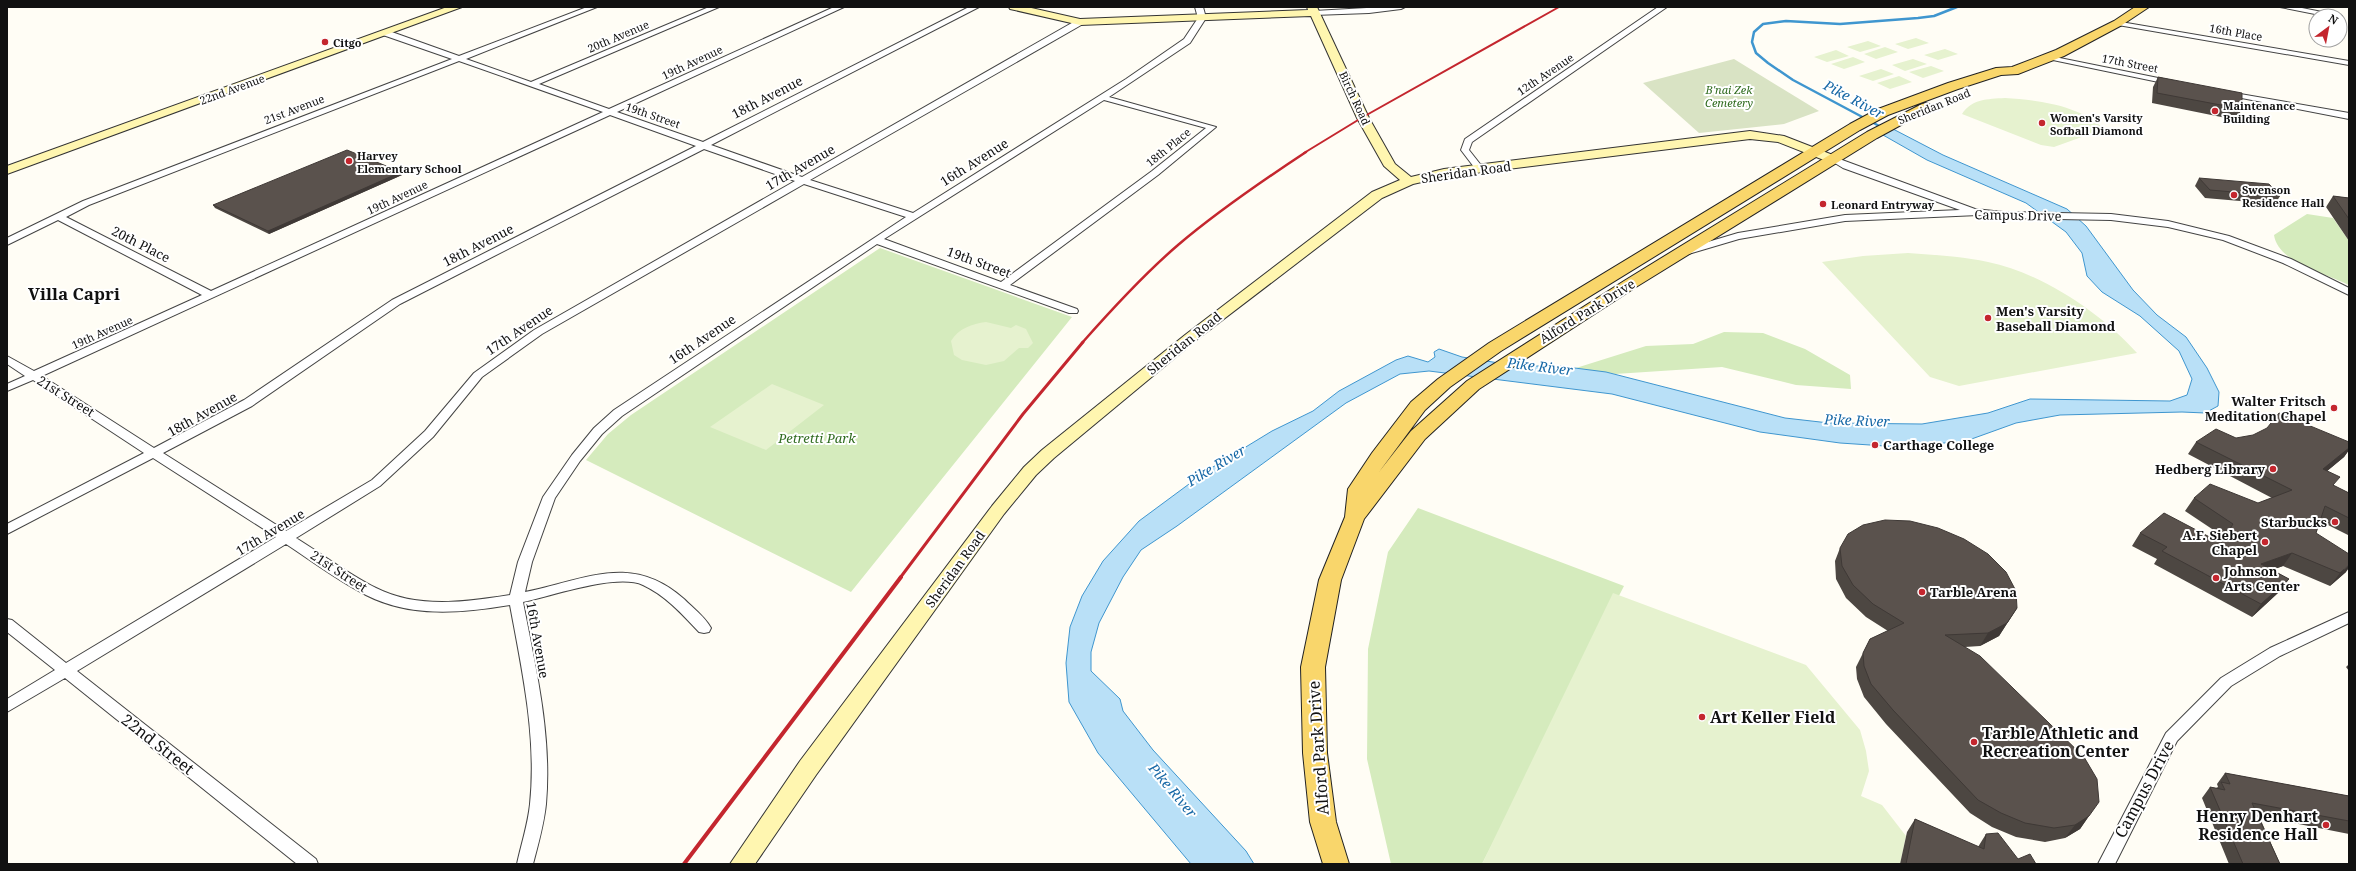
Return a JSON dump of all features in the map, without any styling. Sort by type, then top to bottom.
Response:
[{"type":"main road","name":"Sheridan Road","points":[[1813,151],[1883,112],[1993,73],[2014,72],[2118,23],[2143,7]]},
{"type":"main road","name":"Sheridan Road","points":[[1834,160],[1872,135],[1898,121],[1924,109],[2013,76],[2014,72]]},
{"type":"main road","name":"Alford Park Drive","points":[[1336,864],[1323,822],[1315,753],[1312,667],[1330,580],[1355,517],[1358,489],[1379,456],[1418,406],[1444,383],[1495,347],[1813,151]]},
{"type":"main road","name":"Alford Park Drive","points":[[1355,517],[1418,435],[1473,386],[1522,353],[1678,254],[1834,160]]},
{"type":"street","name":"22nd Avenue","points":[[7,170],[386,34],[457,7]]},
{"type":"street","name":"21st Avenue","points":[[7,242],[86,203],[593,7]]},
{"type":"street","name":"20th Avenue","points":[[530,85],[715,7]]},
{"type":"street","name":"19th Avenue","points":[[7,388],[840,7]]},
{"type":"street","name":"18th Avenue","points":[[7,530],[156,453],[248,403],[396,302],[701,145],[975,7]]},
{"type":"street","points":[[1014,7],[1080,22],[1200,13],[1313,10],[1369,11],[1401,7]]},
{"type":"street","name":"12th Avenue","points":[[1480,169],[1465,150],[1468,141],[1663,7]]},
{"type":"street","points":[[2284,7],[2308,11]]},
{"type":"street","name":"Birch Road","points":[[1313,10],[1363,118],[1390,166],[1409,181]]},
{"type":"street","name":"16th Avenue","points":[[525,864],[538,804],[539,751],[535,701],[516,600],[525,562],[549,498],[576,458],[598,431],[618,413],[912,216],[1104,98],[1187,41],[1200,13]]},
{"type":"street","name":"17th Avenue","points":[[7,706],[289,537],[376,483],[430,434],[478,375],[538,332],[1080,22]]},
{"type":"street","name":"16th Place","points":[[2118,23],[2349,64]]},
{"type":"street","name":"19th Street","points":[[386,34],[804,181],[912,216]]},
{"type":"street","name":"17th Street","points":[[2048,57],[2180,84]]},
{"type":"street","points":[[2218,91],[2349,116]]},
{"type":"street","name":"18th Place","points":[[1003,285],[1050,252],[1212,127],[1104,98]]},
{"type":"street","name":"Sheridan Road","points":[[742,864],[808,768],[998,510],[1030,471],[1078,430],[1240,299],[1377,195],[1409,181],[1456,172],[1750,135],[1780,139],[1834,160]]},
{"type":"street","points":[[1834,160],[1946,203],[1978,212]]},
{"type":"street","points":[[1390,166],[1410,172],[1456,172]]},
{"type":"street","name":"Campus Drive","points":[[1678,254],[1738,236],[1845,218],[1978,212],[2032,216],[2079,216],[2161,222],[2226,238],[2287,261],[2349,292]]},
{"type":"street","name":"20th Place","points":[[59,216],[211,295]]},
{"type":"street","name":"19th Street","points":[[876,240],[1073,311]]},
{"type":"street","name":"21st Street","points":[[7,359],[289,537],[371,592],[395,601],[426,607],[516,600],[598,581],[622,577],[636,578],[652,584],[673,597],[704,628]]},
{"type":"street","name":"Campus Drive","points":[[2106,864],[2171,737],[2226,682],[2275,652],[2349,616]]},
{"type":"street","name":"22nd Street","points":[[7,624],[310,864]]},
{"type":"green space","points":[[1916,38],[1929,43],[1908,49],[1895,44]]},
{"type":"green space","points":[[1868,41],[1881,46],[1860,52],[1847,47]]},
{"type":"green space","points":[[1885,47],[1898,52],[1876,59],[1864,54]]},
{"type":"green space","points":[[1945,49],[1958,54],[1938,60],[1924,55]]},
{"type":"green space","points":[[1836,50],[1849,56],[1827,62],[1814,57]]},
{"type":"green space","points":[[1853,57],[1865,62],[1844,69],[1831,64]]},
{"type":"green space","name":"B'nai Zek Cemetery","points":[[1734,59],[1819,111],[1784,124],[1699,133],[1643,83]]},
{"type":"green space","points":[[1913,59],[1927,64],[1905,71],[1892,65]]},
{"type":"green space","points":[[1931,66],[1944,71],[1923,78],[1909,72]]},
{"type":"green space","points":[[1881,69],[1894,74],[1873,81],[1859,76]]},
{"type":"green space","points":[[1899,76],[1912,82],[1890,89],[1877,83]]},
{"type":"green space","name":"Women's Varsity Sofball Diamond","points":[[2005,98],[2031,100],[2058,105],[2083,114],[2104,129],[2054,147],[2041,145],[1962,114],[1970,105],[1980,101]]},
{"type":"green space","points":[[2307,214],[2333,218],[2349,241],[2349,285],[2317,272],[2294,260],[2284,253],[2277,245],[2274,235]]},
{"type":"green space","name":"Petretti Park","points":[[880,248],[1072,317],[851,592],[586,460],[608,434],[631,415]]},
{"type":"green space","name":"Men's Varsity Baseball Diamond","points":[[1908,253],[1978,260],[2008,267],[2029,275],[2069,297],[2106,323],[2137,353],[1959,386],[1930,377],[1822,262],[1863,256]]},
{"type":"green space","points":[[986,322],[1011,328],[1016,325],[1026,329],[1033,343],[1028,348],[1019,348],[1004,361],[986,365],[962,360],[954,355],[951,341],[954,337],[966,327]]},
{"type":"green space","points":[[1724,332],[1763,333],[1805,349],[1850,375],[1851,389],[1796,385],[1722,367],[1615,374],[1576,368],[1646,346],[1693,344]]},
{"type":"green space","points":[[772,384],[824,405],[766,450],[710,427]]},
{"type":"green space","points":[[1418,508],[1624,586],[1482,864],[1391,864],[1367,759],[1368,649],[1388,552]]},
{"type":"green space","name":"Art Keller Field","points":[[1613,593],[1806,665],[1860,730],[1866,751],[1869,771],[1861,796],[1882,805],[1906,836],[1900,864],[1482,864]]},
{"type":"water","points":[[1893,129],[1943,155],[2067,209],[2086,226],[2133,290],[2157,315],[2186,337],[2207,368],[2219,392],[2218,406],[2205,413],[2182,412],[2060,415],[2016,423],[1966,441],[1900,447],[1840,443],[1760,432],[1612,394],[1429,371],[1400,374],[1346,403],[1177,526],[1141,550],[1123,577],[1099,623],[1091,652],[1091,671],[1120,699],[1123,711],[1153,750],[1246,851],[1254,864],[1191,864],[1098,753],[1069,702],[1066,663],[1070,627],[1082,596],[1103,561],[1139,521],[1208,470],[1272,431],[1313,411],[1339,391],[1396,360],[1408,356],[1428,362],[1435,357],[1434,352],[1439,349],[1462,357],[1517,366],[1559,366],[1606,372],[1785,418],[1829,423],[1922,424],[1988,413],[2030,399],[2170,401],[2187,395],[2192,379],[2179,351],[2140,316],[2102,292],[2087,276],[2082,253],[2066,232],[2026,203],[1927,160],[1883,135]]},
{"type":"building","points":[[2158,77],[2242,93],[2242,109],[2157,93]]},
{"type":"building","name":"Harvey Elementary School","points":[[347,150],[401,172],[268,231],[213,205]]},
{"type":"building","points":[[2199,178],[2269,184],[2280,196],[2210,190]]},
{"type":"building","points":[[2333,196],[2349,198],[2349,219]]},
{"type":"building","points":[[2279,413],[2349,442],[2349,448],[2323,469],[2340,477],[2333,485],[2349,493],[2349,518],[2325,506],[2316,533],[2349,554],[2349,565],[2340,573],[2292,553],[2261,564],[2289,579],[2261,604],[2162,551],[2167,547],[2140,533],[2164,513],[2221,543],[2233,524],[2194,498],[2210,484],[2258,503],[2292,490],[2196,442],[2216,429],[2236,438],[2253,435],[2267,428]]},
{"type":"building","points":[[1885,520],[1910,521],[1938,528],[1964,539],[1988,554],[2006,572],[2016,591],[2017,608],[2007,623],[1988,633],[1945,635],[1980,656],[2084,757],[2097,779],[2099,802],[2089,816],[2075,825],[2054,828],[2025,823],[2001,813],[1978,800],[1893,710],[1871,684],[1864,666],[1863,653],[1870,639],[1904,623],[1873,604],[1853,585],[1842,566],[1840,548],[1848,534],[1863,525]]},
{"type":"building","points":[[2225,773],[2349,796],[2349,821],[2252,803],[2280,864],[2243,864],[2210,787],[2225,790],[2221,782],[2230,784]]},
{"type":"building","points":[[1915,819],[1984,849],[1986,834],[1998,833],[2018,859],[2030,854],[2036,864],[1906,864]]},
{"type":"waterway","name":"Pike River","points":[[1883,128],[1793,80],[1768,63],[1756,53],[1752,42],[1754,32],[1763,24],[1786,21],[1840,24],[1918,18],[1934,16],[1957,7]]},
{"type":"railway","points":[[1304,153],[1363,117],[1559,7]]},
{"type":"railway","points":[[1082,343],[1128,292],[1178,245],[1240,197],[1306,152]]},
{"type":"railway","points":[[900,578],[1023,414],[1083,342]]},
{"type":"railway","points":[[684,864],[901,577]]},
{"type":"place","name":"Citgo","points":[[325,42]]},
{"type":"place","name":"Maintenance Building","points":[[2215,111]]},
{"type":"place","name":"Women's Varsity Sofball Diamond","points":[[2042,123]]},
{"type":"place","name":"Harvey Elementary School","points":[[349,161]]},
{"type":"place","name":"Swenson Residence Hall","points":[[2234,195]]},
{"type":"place","name":"Leonard Entryway","points":[[1823,204]]},
{"type":"place","name":"Men's Varsity Baseball Diamond","points":[[1988,318]]},
{"type":"place","name":"Walter Fritsch Meditation Chapel","points":[[2334,408]]},
{"type":"place","name":"Carthage College","points":[[1875,445]]},
{"type":"place","name":"Hedberg Library","points":[[2273,469]]},
{"type":"place","name":"Starbucks","points":[[2335,522]]},
{"type":"place","name":"A.F. Siebert Chapel","points":[[2265,542]]},
{"type":"place","name":"Johnson Arts Center","points":[[2216,578]]},
{"type":"place","name":"Tarble Arena","points":[[1922,592]]},
{"type":"place","name":"Art Keller Field","points":[[1702,717]]},
{"type":"place","name":"Tarble Athletic and Recreation Center","points":[[1974,742]]},
{"type":"place","name":"Henry Denhart Residence Hall","points":[[2326,825]]},
{"type":"district","name":"Villa Capri","points":[[74,293]]}]
